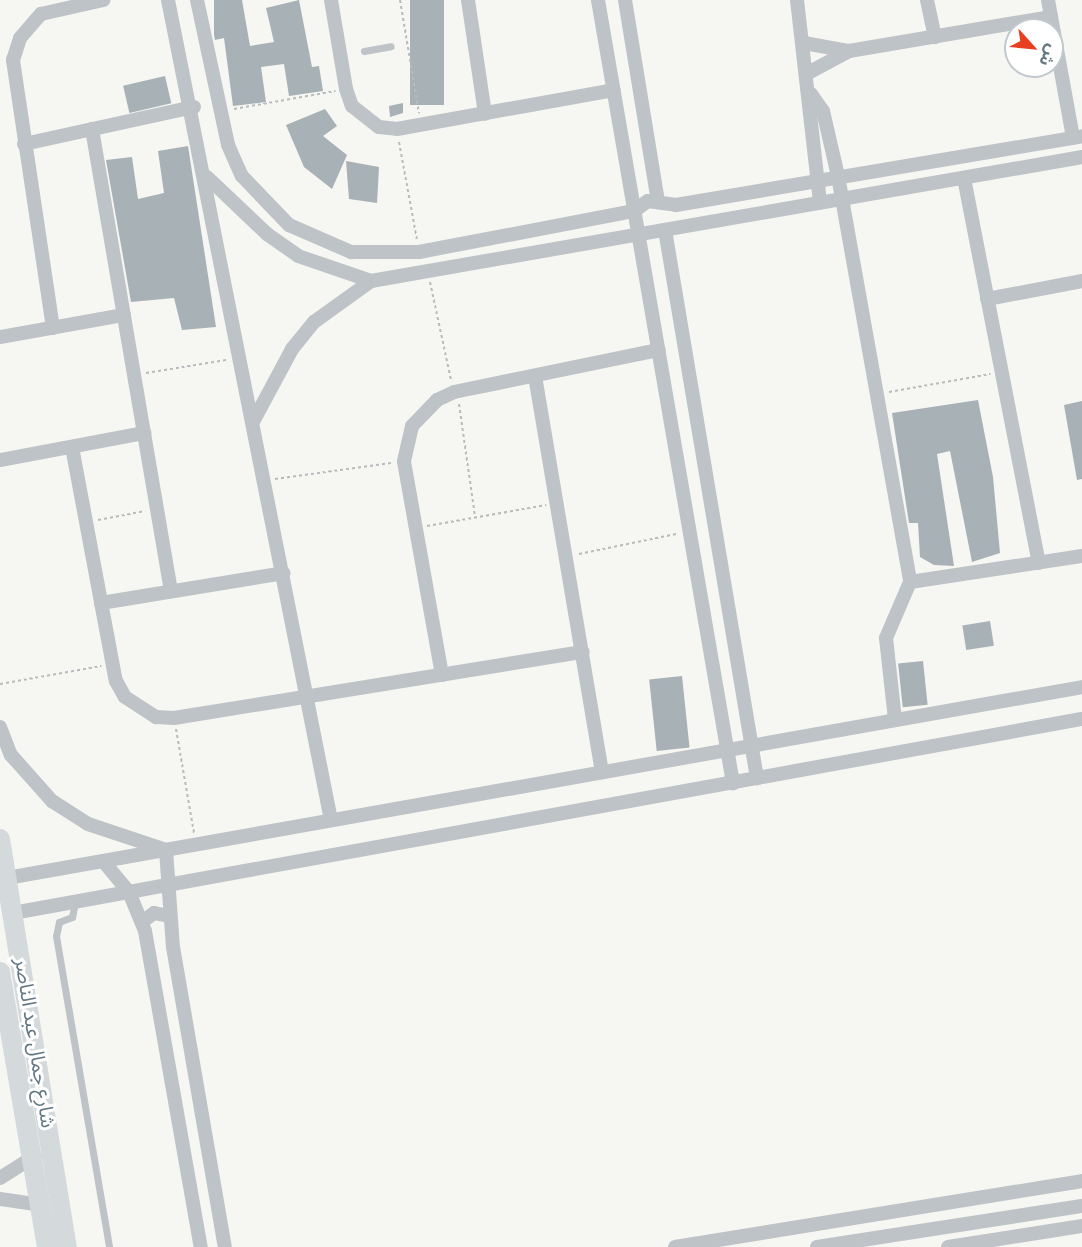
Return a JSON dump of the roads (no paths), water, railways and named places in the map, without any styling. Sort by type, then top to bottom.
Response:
[{"type":"main road","name":"شارع جمال عبد الناصر","points":[[0,839],[67,1247]]},
{"type":"main road","name":"شارع جمال عبد الناصر","points":[[1,978],[35,1156],[47,1247]]},
{"type":"street","points":[[53,328],[13,72],[20,38],[42,15],[103,0]]},
{"type":"street","points":[[168,0],[194,107],[331,820]]},
{"type":"street","points":[[197,0],[220,111],[242,176],[289,225],[351,252],[419,252],[634,211],[645,201],[676,205],[1078,137],[1048,0]]},
{"type":"street","points":[[332,0],[346,89],[364,119],[397,129],[614,90]]},
{"type":"street","points":[[468,0],[485,114]]},
{"type":"street","points":[[598,0],[733,783]]},
{"type":"street","points":[[626,0],[658,202]]},
{"type":"street","points":[[797,0],[811,94],[820,202]]},
{"type":"street","points":[[927,0],[935,37]]},
{"type":"street","points":[[808,73],[849,51],[1051,17]]},
{"type":"street","points":[[804,43],[849,51]]},
{"type":"street","points":[[811,94],[823,111],[838,176],[910,582],[886,638],[895,720]]},
{"type":"street","points":[[24,144],[194,107]]},
{"type":"street","points":[[92,129],[171,591]]},
{"type":"street","points":[[254,420],[292,349],[314,322],[371,281],[1082,157]]},
{"type":"street","points":[[207,177],[267,234],[298,256],[371,281]]},
{"type":"street","points":[[964,177],[1039,563]]},
{"type":"street","points":[[665,230],[757,778]]},
{"type":"street","points":[[987,299],[1082,281]]},
{"type":"street","points":[[0,337],[124,315]]},
{"type":"street","points":[[442,675],[404,461],[417,419],[455,392],[659,350]]},
{"type":"street","points":[[535,376],[602,772]]},
{"type":"street","points":[[0,460],[144,433]]},
{"type":"street","points":[[72,447],[111,664],[125,697],[139,710],[174,718],[583,652]]},
{"type":"street","points":[[910,582],[1082,556]]},
{"type":"street","points":[[101,603],[284,573]]},
{"type":"street","points":[[7,878],[1082,687]]},
{"type":"street","points":[[13,913],[1082,719]]},
{"type":"street","points":[[0,727],[11,755],[52,801],[88,824],[166,850]]},
{"type":"street","points":[[166,850],[172,884],[169,916],[225,1247]]},
{"type":"street","points":[[104,861],[129,892],[142,922],[201,1247]]},
{"type":"street","points":[[142,922],[154,913],[169,916]]},
{"type":"street","points":[[35,1156],[1,1178],[7,1188],[1,1199],[41,1205]]},
{"type":"street","points":[[675,1247],[751,1241],[1082,1181]]},
{"type":"street","points":[[817,1247],[1082,1206]]},
{"type":"street","points":[[948,1247],[1082,1226]]},
{"type":"lane","points":[[364,51],[391,46]]},
{"type":"lane","points":[[75,902],[72,917],[59,922],[56,936],[109,1247]]}]
